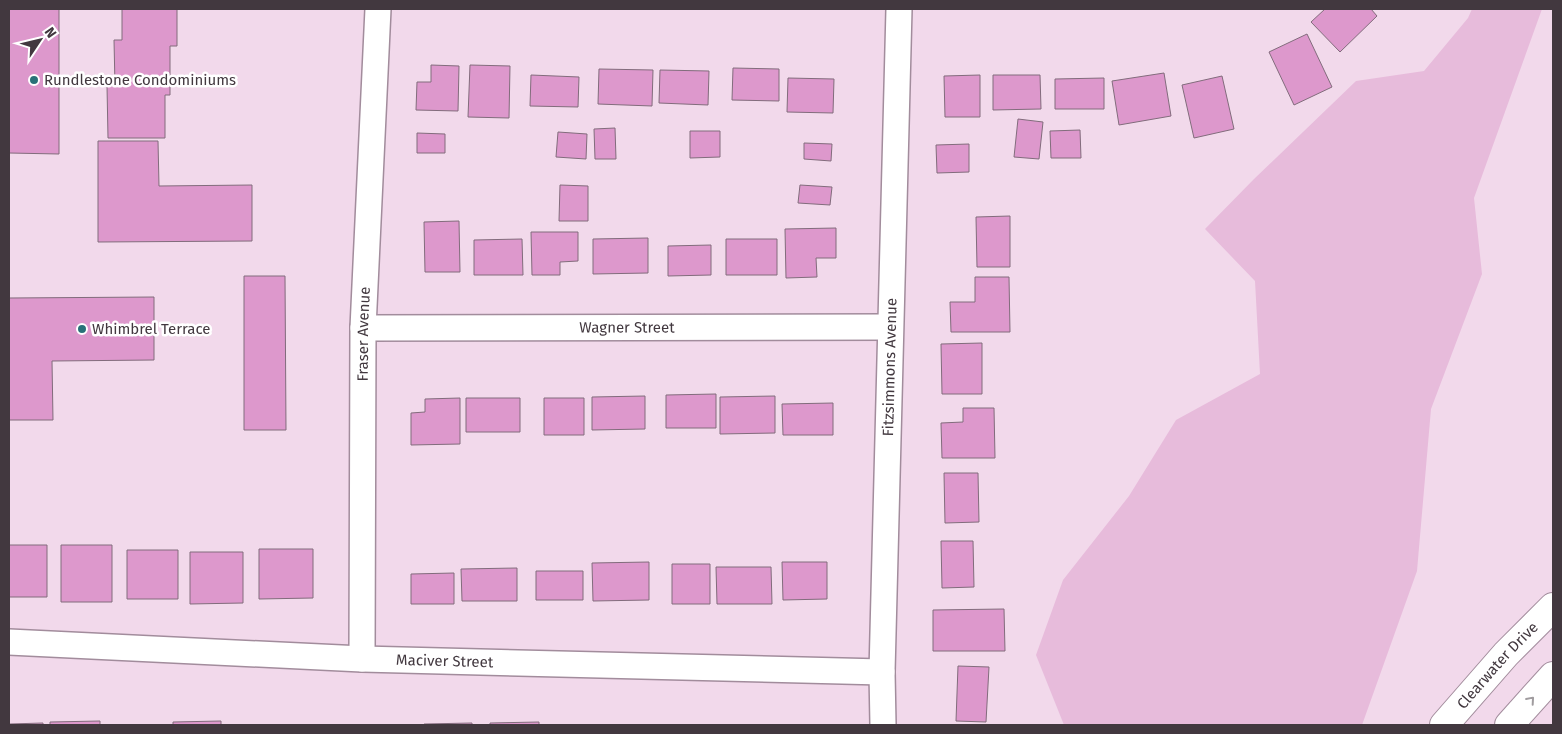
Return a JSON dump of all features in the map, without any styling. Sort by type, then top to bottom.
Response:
[{"type":"main road","name":"Clearwater Drive","points":[[1444,725],[1506,654],[1553,607]]},
{"type":"main road","points":[[1509,725],[1553,676]]},
{"type":"street","name":"Fraser Avenue","points":[[362,659],[363,328],[378,9]]},
{"type":"street","name":"Fitzsimmons Avenue","points":[[883,725],[882,672],[899,9]]},
{"type":"street","name":"Wagner Street","points":[[363,328],[890,327]]},
{"type":"street","name":"Maciver Street","points":[[9,642],[362,659],[882,672]]},
{"type":"shaded area","points":[[1472,9],[1542,9],[1474,198],[1482,274],[1431,409],[1417,571],[1362,725],[1064,725],[1036,655],[1063,580],[1129,496],[1176,420],[1260,374],[1255,281],[1205,229],[1356,81],[1424,71],[1468,18]]},
{"type":"building","name":"Rundlestone Condominiums","points":[[9,9],[59,9],[59,154],[9,153]]},
{"type":"building","points":[[122,9],[177,9],[177,46],[170,46],[170,95],[165,95],[165,138],[108,138],[107,86],[115,86],[114,40],[122,40]]},
{"type":"building","points":[[1325,9],[1371,9],[1377,16],[1340,52],[1311,22]]},
{"type":"building","points":[[1307,34],[1332,87],[1294,105],[1269,52]]},
{"type":"building","points":[[431,65],[459,66],[458,111],[416,110],[417,82],[431,82]]},
{"type":"building","points":[[470,65],[510,66],[509,118],[468,117]]},
{"type":"building","points":[[733,68],[779,69],[779,101],[732,100]]},
{"type":"building","points":[[599,69],[653,70],[652,106],[598,104]]},
{"type":"building","points":[[660,70],[709,71],[708,105],[659,103]]},
{"type":"building","points":[[1164,73],[1171,116],[1119,125],[1112,81]]},
{"type":"building","points":[[531,75],[579,77],[578,107],[530,106]]},
{"type":"building","points":[[980,75],[980,117],[945,117],[944,76]]},
{"type":"building","points":[[993,75],[1040,75],[1041,109],[993,110]]},
{"type":"building","points":[[1222,76],[1234,129],[1194,138],[1182,85]]},
{"type":"building","points":[[788,78],[834,79],[833,113],[787,112]]},
{"type":"building","points":[[1104,78],[1104,109],[1055,109],[1055,79]]},
{"type":"building","points":[[1018,119],[1043,122],[1039,159],[1014,157]]},
{"type":"building","points":[[615,128],[616,159],[595,159],[594,129]]},
{"type":"building","points":[[1080,130],[1081,158],[1051,158],[1050,131]]},
{"type":"building","points":[[690,131],[720,131],[720,157],[690,158]]},
{"type":"building","points":[[558,132],[587,134],[586,159],[556,157]]},
{"type":"building","points":[[417,133],[445,134],[445,153],[417,153]]},
{"type":"building","points":[[98,141],[158,141],[159,186],[252,185],[252,241],[98,242]]},
{"type":"building","points":[[804,143],[832,144],[831,161],[804,159]]},
{"type":"building","points":[[969,144],[969,172],[937,173],[936,145]]},
{"type":"building","points":[[560,185],[588,186],[588,221],[559,221]]},
{"type":"building","points":[[800,185],[832,187],[830,205],[798,203]]},
{"type":"building","points":[[1010,216],[1010,267],[977,267],[976,217]]},
{"type":"building","points":[[459,221],[460,272],[425,272],[424,222]]},
{"type":"building","points":[[836,228],[836,258],[816,258],[817,277],[786,278],[785,229]]},
{"type":"building","points":[[531,232],[578,232],[578,261],[560,262],[560,275],[532,275]]},
{"type":"building","points":[[648,238],[648,273],[593,274],[593,239]]},
{"type":"building","points":[[522,239],[523,275],[474,275],[474,240]]},
{"type":"building","points":[[726,239],[777,239],[777,275],[726,275]]},
{"type":"building","points":[[711,245],[711,275],[668,276],[668,246]]},
{"type":"building","points":[[244,276],[285,276],[286,430],[244,430]]},
{"type":"building","points":[[975,277],[1009,277],[1010,332],[951,332],[950,302],[975,302]]},
{"type":"building","name":"Whimbrel Terrace","points":[[154,297],[154,360],[52,361],[53,420],[9,420],[9,298]]},
{"type":"building","points":[[982,343],[982,394],[942,394],[941,344]]},
{"type":"building","points":[[716,394],[716,428],[666,428],[666,395]]},
{"type":"building","points":[[645,396],[645,429],[592,430],[592,397]]},
{"type":"building","points":[[775,396],[775,433],[720,434],[720,397]]},
{"type":"building","points":[[460,398],[460,444],[411,445],[411,413],[425,412],[425,399]]},
{"type":"building","points":[[466,398],[520,398],[520,432],[466,432]]},
{"type":"building","points":[[544,398],[584,398],[584,435],[544,435]]},
{"type":"building","points":[[833,403],[833,435],[783,435],[782,404]]},
{"type":"building","points":[[963,408],[994,408],[995,458],[942,458],[941,423],[963,422]]},
{"type":"building","points":[[944,473],[978,473],[979,522],[945,523]]},
{"type":"building","points":[[941,541],[973,541],[974,587],[942,588]]},
{"type":"building","points":[[9,545],[47,545],[47,597],[9,597]]},
{"type":"building","points":[[61,545],[112,545],[112,602],[61,602]]},
{"type":"building","points":[[259,549],[313,549],[313,598],[259,599]]},
{"type":"building","points":[[127,550],[178,550],[178,599],[127,599]]},
{"type":"building","points":[[190,552],[243,552],[243,603],[190,604]]},
{"type":"building","points":[[649,562],[649,600],[593,601],[592,563]]},
{"type":"building","points":[[782,562],[827,562],[827,599],[783,600]]},
{"type":"building","points":[[672,564],[710,564],[710,604],[672,604]]},
{"type":"building","points":[[716,567],[771,567],[772,604],[717,604]]},
{"type":"building","points":[[517,568],[517,601],[462,601],[461,569]]},
{"type":"building","points":[[536,571],[583,571],[583,600],[536,600]]},
{"type":"building","points":[[454,573],[454,604],[411,604],[411,574]]},
{"type":"building","points":[[1004,609],[1005,651],[933,651],[933,610]]},
{"type":"building","points":[[958,666],[989,667],[986,722],[956,721]]},
{"type":"building","points":[[100,721],[100,725],[50,725],[50,722]]},
{"type":"building","points":[[221,721],[221,725],[173,725],[173,722]]},
{"type":"building","points":[[539,722],[539,725],[490,725],[490,723]]},
{"type":"building","points":[[43,723],[43,725],[9,725],[9,724]]},
{"type":"building","points":[[472,723],[472,725],[424,725],[424,724]]},
{"type":"place","name":"Rundlestone Condominiums","points":[[34,80]]},
{"type":"place","name":"Whimbrel Terrace","points":[[82,329]]}]
